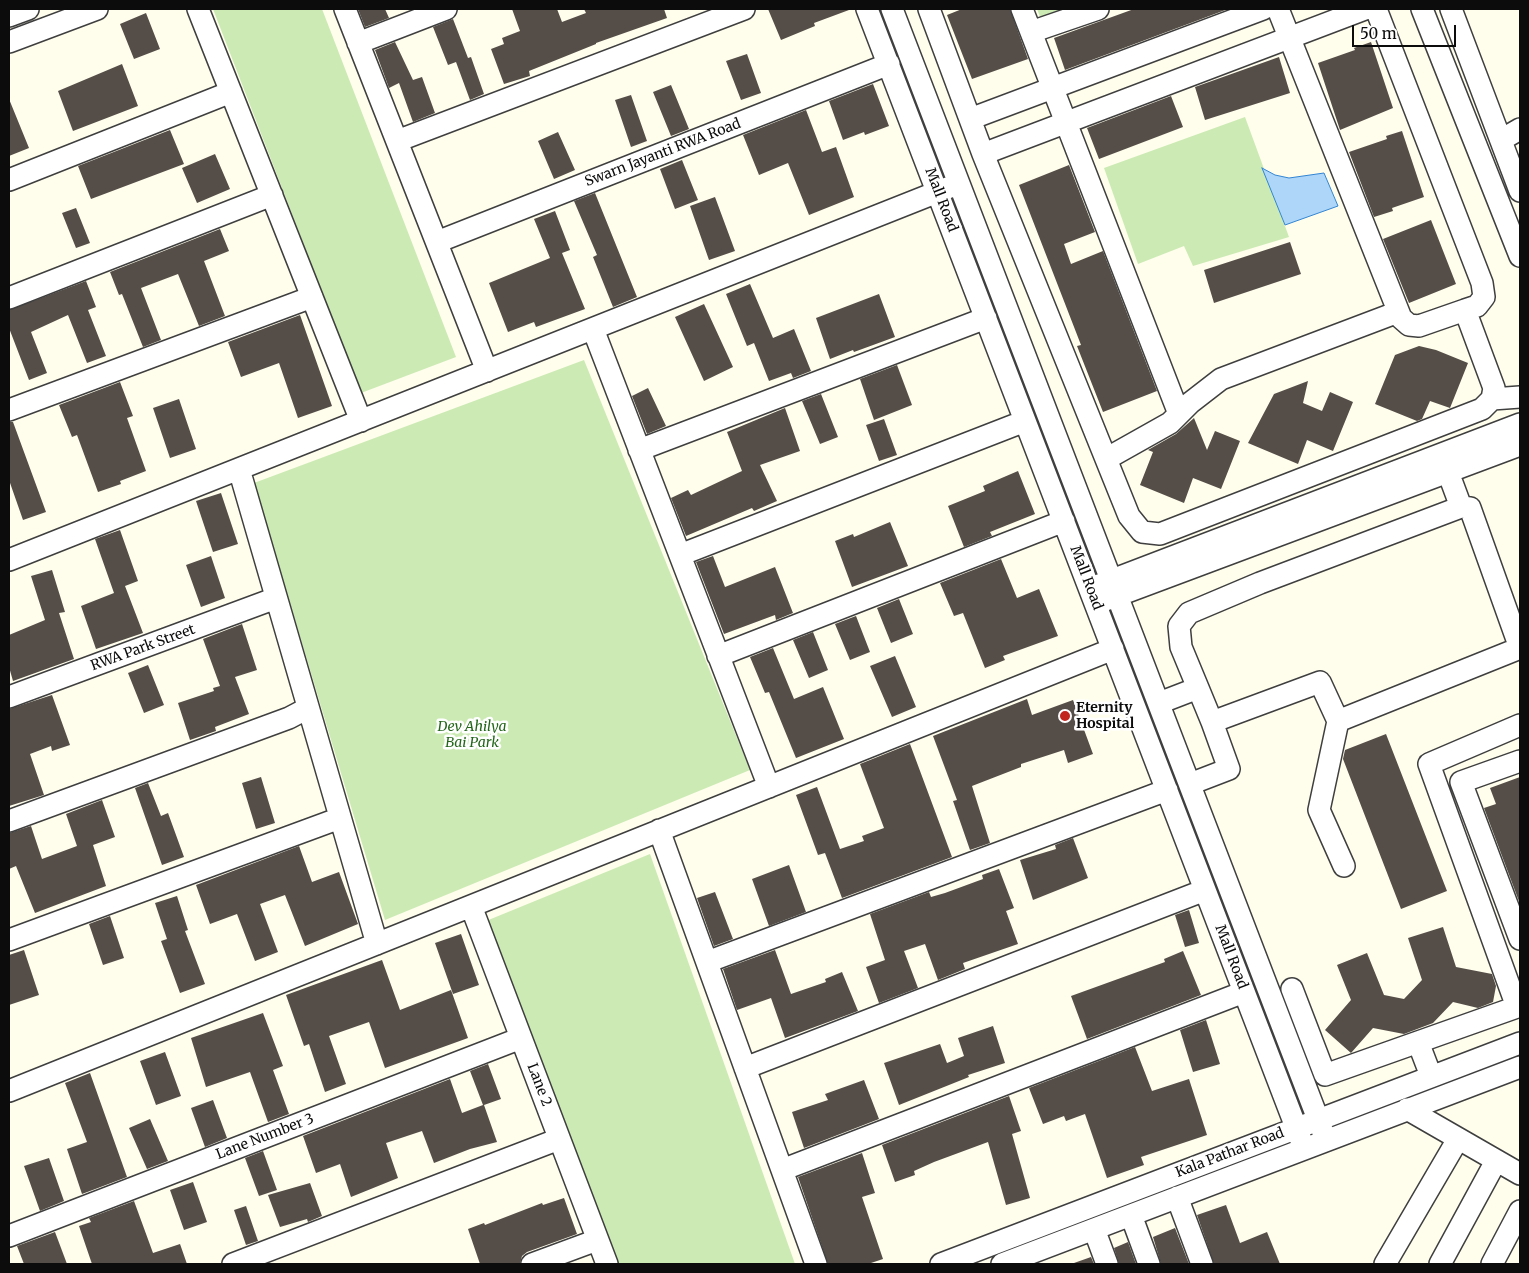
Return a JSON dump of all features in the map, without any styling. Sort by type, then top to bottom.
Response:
[{"type":"street","points":[[9,16],[28,9]]},
{"type":"street","points":[[9,42],[97,9]]},
{"type":"street","points":[[198,9],[361,421]]},
{"type":"street","points":[[345,9],[488,370]]},
{"type":"street","points":[[358,43],[446,9]]},
{"type":"street","points":[[397,141],[744,9]]},
{"type":"street","name":"Mall Road","points":[[867,9],[1304,1148]]},
{"type":"street","name":"Mall Road","points":[[892,9],[1160,703],[1326,1140]]},
{"type":"street","points":[[929,9],[982,154],[1129,516],[1142,532],[1160,534],[1482,409],[1492,399],[1494,388],[1465,310]]},
{"type":"street","points":[[1022,9],[1179,414]]},
{"type":"street","points":[[1030,32],[1098,9]]},
{"type":"street","points":[[970,119],[1263,9]]},
{"type":"street","points":[[1278,9],[1398,312],[1401,318],[1410,325],[1419,326],[1478,306],[1484,298],[1482,283],[1376,9]]},
{"type":"street","points":[[982,154],[1366,9]]},
{"type":"street","points":[[1422,9],[1520,256]]},
{"type":"street","points":[[1451,9],[1520,191]]},
{"type":"street","name":"Swarn Jayanti RWA Road","points":[[437,242],[889,64]]},
{"type":"street","points":[[9,180],[232,92]]},
{"type":"street","points":[[1501,140],[1520,129]]},
{"type":"street","points":[[9,560],[959,184]]},
{"type":"street","points":[[9,298],[272,195]]},
{"type":"street","points":[[9,410],[312,296]]},
{"type":"street","points":[[1106,459],[1155,432],[1221,379],[1398,312]]},
{"type":"street","points":[[639,450],[986,318]]},
{"type":"street","points":[[593,329],[769,787]]},
{"type":"street","points":[[1492,399],[1520,397]]},
{"type":"street","points":[[680,555],[1026,421]]},
{"type":"street","points":[[1114,588],[1260,523],[1520,424]]},
{"type":"street","points":[[1093,596],[1520,445]]},
{"type":"street","points":[[239,469],[377,944]]},
{"type":"street","points":[[1448,472],[1461,507]]},
{"type":"street","points":[[1250,499],[1260,523]]},
{"type":"street","points":[[1190,784],[1229,769],[1181,647],[1179,626],[1189,613],[1269,580],[1461,507],[1470,508],[1520,648],[1338,721]]},
{"type":"street","points":[[718,656],[1064,521]]},
{"type":"street","name":"RWA Park Street","points":[[9,697],[276,598]]},
{"type":"street","points":[[9,1091],[1113,649]]},
{"type":"street","points":[[1212,722],[1320,682],[1338,721],[1320,810],[1344,866]]},
{"type":"street","points":[[1160,703],[1198,688]]},
{"type":"street","points":[[9,821],[290,718],[308,708]]},
{"type":"street","points":[[1292,989],[1325,1075],[1517,1007],[1429,764],[1520,724]]},
{"type":"street","points":[[1520,761],[1461,782],[1520,939]]},
{"type":"street","points":[[707,962],[1167,790]]},
{"type":"street","points":[[9,940],[340,818]]},
{"type":"street","points":[[659,830],[816,1264]]},
{"type":"street","points":[[745,1068],[1205,890]]},
{"type":"street","name":"Lane 2","points":[[471,906],[607,1264]]},
{"type":"street","points":[[782,1170],[1244,992]]},
{"type":"street","name":"Lane Number 3","points":[[9,1236],[521,1038]]},
{"type":"street","points":[[1418,1042],[1431,1076]]},
{"type":"street","name":"Kala Pathar Road","points":[[941,1264],[1520,1042]]},
{"type":"street","name":"Kala Pathar Road","points":[[1002,1264],[1520,1067]]},
{"type":"street","points":[[1407,1109],[1520,1174]]},
{"type":"street","points":[[233,1264],[559,1139]]},
{"type":"street","points":[[1385,1264],[1458,1139]]},
{"type":"street","points":[[1440,1264],[1496,1161]]},
{"type":"street","points":[[1177,1197],[1202,1264]]},
{"type":"street","points":[[1492,1264],[1520,1211]]},
{"type":"street","points":[[1131,1215],[1148,1264]]},
{"type":"street","points":[[1094,1229],[1107,1264]]},
{"type":"street","points":[[532,1264],[597,1240]]},
{"type":"green space","points":[[213,9],[322,9],[456,357],[361,393]]},
{"type":"green space","points":[[1037,9],[1080,9],[1042,22]]},
{"type":"green space","points":[[1245,117],[1289,237],[1193,266],[1184,246],[1138,264],[1104,168]]},
{"type":"green space","name":"Dev Ahilya Bai Park","points":[[584,360],[750,770],[385,920],[254,483]]},
{"type":"green space","points":[[650,854],[795,1264],[612,1264],[486,921]]},
{"type":"water","points":[[1262,168],[1275,175],[1289,178],[1324,173],[1338,206],[1285,225]]},
{"type":"building","points":[[358,9],[385,9],[389,18],[365,27]]},
{"type":"building","points":[[512,9],[557,9],[562,22],[586,13],[584,9],[664,9],[667,18],[596,43],[529,71],[530,76],[504,84],[491,49],[504,44],[502,38],[520,31]]},
{"type":"building","points":[[768,9],[849,10],[814,23],[815,26],[781,40]]},
{"type":"building","points":[[962,9],[1010,9],[1028,59],[972,79],[947,15]]},
{"type":"building","points":[[1134,9],[1228,9],[1065,70],[1054,38]]},
{"type":"building","points":[[146,13],[160,49],[134,59],[120,24]]},
{"type":"building","points":[[453,19],[468,58],[471,57],[484,94],[470,100],[456,62],[448,65],[433,27]]},
{"type":"building","points":[[395,42],[413,80],[422,77],[435,113],[413,122],[399,83],[389,88],[375,50]]},
{"type":"building","points":[[1371,42],[1393,108],[1340,130],[1318,63],[1355,50],[1354,48]]},
{"type":"building","points":[[747,54],[761,93],[741,100],[726,61]]},
{"type":"building","points":[[1279,57],[1290,93],[1205,120],[1195,87]]},
{"type":"building","points":[[122,64],[138,106],[73,131],[58,91]]},
{"type":"building","points":[[873,84],[889,126],[865,135],[864,132],[843,140],[829,101]]},
{"type":"building","points":[[671,85],[689,129],[671,136],[653,92]]},
{"type":"building","points":[[631,95],[647,141],[631,147],[615,100]]},
{"type":"building","points":[[1171,96],[1183,127],[1099,159],[1087,128]]},
{"type":"building","points":[[9,99],[29,148],[9,156]]},
{"type":"building","points":[[806,110],[822,152],[836,147],[854,197],[809,215],[788,163],[759,175],[743,135]]},
{"type":"building","points":[[170,130],[184,164],[91,199],[78,166]]},
{"type":"building","points":[[1402,131],[1424,197],[1392,208],[1393,211],[1374,217],[1349,152],[1387,139],[1386,136]]},
{"type":"building","points":[[558,132],[575,170],[554,179],[538,141]]},
{"type":"building","points":[[215,154],[230,189],[197,203],[182,168]]},
{"type":"building","points":[[682,160],[698,200],[675,209],[660,169]]},
{"type":"building","points":[[1069,165],[1095,232],[1064,244],[1071,264],[1103,251],[1157,391],[1103,412],[1077,346],[1081,345],[1019,185]]},
{"type":"building","points":[[595,193],[637,297],[613,307],[593,257],[597,255],[574,201]]},
{"type":"building","points":[[715,197],[735,251],[709,260],[690,206]]},
{"type":"building","points":[[76,208],[90,243],[76,248],[62,213]]},
{"type":"building","points":[[555,211],[570,250],[562,253],[585,309],[536,327],[534,322],[508,332],[489,283],[550,258],[534,219]]},
{"type":"building","points":[[1431,220],[1456,284],[1409,303],[1383,239]]},
{"type":"building","points":[[220,229],[229,251],[204,261],[225,316],[199,326],[178,274],[141,288],[161,340],[143,347],[122,294],[119,295],[110,272]]},
{"type":"building","points":[[1290,242],[1301,274],[1214,303],[1204,270]]},
{"type":"building","points":[[86,281],[96,307],[88,310],[106,356],[87,363],[68,315],[31,332],[47,373],[29,380],[9,328],[9,310]]},
{"type":"building","points":[[750,284],[773,338],[794,329],[811,371],[793,378],[791,373],[769,381],[754,343],[747,346],[726,294]]},
{"type":"building","points":[[879,294],[895,337],[830,359],[816,318]]},
{"type":"building","points":[[704,304],[733,367],[704,381],[675,317]]},
{"type":"building","points":[[300,315],[332,406],[298,418],[279,363],[241,377],[228,342]]},
{"type":"building","points":[[1419,346],[1436,350],[1468,363],[1450,408],[1430,401],[1422,419],[1417,421],[1375,404],[1395,355]]},
{"type":"building","points":[[897,365],[912,405],[874,420],[860,379]]},
{"type":"building","points":[[1308,381],[1303,403],[1322,411],[1330,392],[1353,402],[1333,451],[1307,440],[1298,464],[1248,443],[1274,394]]},
{"type":"building","points":[[120,382],[133,416],[127,418],[146,471],[120,481],[121,484],[98,492],[77,435],[72,437],[59,405]]},
{"type":"building","points":[[648,388],[666,426],[647,434],[632,396]]},
{"type":"building","points":[[821,394],[838,437],[820,444],[802,401]]},
{"type":"building","points":[[179,399],[196,449],[170,458],[153,408]]},
{"type":"building","points":[[785,408],[800,451],[760,465],[777,501],[754,511],[752,508],[686,536],[671,498],[688,490],[691,495],[742,471],[727,432]]},
{"type":"building","points":[[1194,418],[1207,450],[1215,431],[1240,441],[1221,489],[1193,478],[1184,503],[1140,485],[1153,452],[1148,450],[1176,434]]},
{"type":"building","points":[[884,419],[897,455],[879,461],[866,425]]},
{"type":"building","points":[[9,422],[13,422],[46,512],[23,520],[9,480]]},
{"type":"building","points":[[1018,471],[1035,514],[990,532],[992,536],[964,547],[948,506],[985,491],[983,486]]},
{"type":"building","points":[[221,493],[238,544],[213,552],[196,501]]},
{"type":"building","points":[[890,522],[908,566],[852,587],[835,541],[853,534],[854,537]]},
{"type":"building","points":[[120,530],[138,581],[125,586],[143,633],[96,649],[81,606],[114,593],[95,539]]},
{"type":"building","points":[[211,556],[225,598],[201,607],[186,565]]},
{"type":"building","points":[[713,556],[725,587],[775,567],[793,613],[776,620],[775,615],[724,634],[696,562]]},
{"type":"building","points":[[1001,559],[1017,598],[1039,589],[1058,636],[1003,656],[1005,660],[985,668],[963,613],[954,616],[940,583]]},
{"type":"building","points":[[52,570],[65,612],[59,613],[74,659],[13,681],[9,667],[9,635],[45,620],[31,576]]},
{"type":"building","points":[[899,599],[913,634],[891,643],[877,608]]},
{"type":"building","points":[[856,616],[870,652],[850,660],[835,624]]},
{"type":"building","points":[[242,624],[257,670],[235,677],[249,714],[215,727],[216,731],[190,740],[178,703],[214,691],[213,688],[220,686],[203,639]]},
{"type":"building","points":[[813,632],[828,670],[809,678],[793,640]]},
{"type":"building","points":[[773,648],[794,699],[823,687],[844,739],[796,758],[769,692],[765,693],[750,657]]},
{"type":"building","points":[[895,656],[916,707],[892,717],[870,666]]},
{"type":"building","points":[[148,665],[164,705],[144,713],[128,673]]},
{"type":"building","points":[[52,695],[70,745],[52,751],[51,746],[30,754],[44,795],[9,806],[9,709]]},
{"type":"building","points":[[1027,699],[1032,715],[1073,700],[1093,754],[1068,763],[1064,750],[1021,764],[1021,767],[972,786],[990,843],[970,850],[953,801],[957,800],[933,736]]},
{"type":"building","points":[[1386,734],[1447,891],[1401,909],[1343,759],[1345,750]]},
{"type":"building","points":[[910,744],[952,857],[842,898],[825,853],[818,855],[796,795],[817,787],[840,849],[864,841],[862,836],[884,828],[860,764]]},
{"type":"building","points":[[261,777],[275,823],[256,829],[242,783]]},
{"type":"building","points":[[1520,777],[1520,904],[1484,808],[1496,804],[1490,788]]},
{"type":"building","points":[[148,783],[161,816],[168,813],[184,857],[162,865],[135,788]]},
{"type":"building","points":[[102,800],[115,837],[93,845],[106,886],[35,913],[16,866],[9,869],[9,833],[31,826],[42,859],[77,846],[66,814]]},
{"type":"building","points":[[1073,838],[1088,878],[1033,900],[1020,860],[1056,849],[1055,845]]},
{"type":"building","points":[[299,846],[312,882],[339,872],[358,924],[305,946],[285,895],[260,904],[278,952],[255,961],[237,914],[210,924],[196,885]]},
{"type":"building","points":[[789,865],[806,912],[769,926],[752,879]]},
{"type":"building","points":[[999,869],[1014,908],[1006,911],[1018,944],[963,963],[965,969],[938,980],[925,944],[904,951],[918,988],[879,1003],[866,967],[885,960],[870,914],[929,892],[931,897],[945,893],[983,879],[982,875]]},
{"type":"building","points":[[715,892],[733,939],[714,946],[697,898]]},
{"type":"building","points":[[177,896],[188,930],[185,931],[205,984],[180,993],[161,941],[167,939],[155,903]]},
{"type":"building","points":[[1189,910],[1199,943],[1185,947],[1175,915]]},
{"type":"building","points":[[110,916],[124,958],[103,965],[89,924]]},
{"type":"building","points":[[1443,927],[1456,967],[1492,974],[1496,986],[1493,1002],[1478,1008],[1453,1002],[1433,1023],[1404,1034],[1373,1028],[1351,1053],[1325,1030],[1351,1000],[1337,965],[1367,953],[1384,995],[1404,999],[1422,980],[1408,938]]},
{"type":"building","points":[[461,934],[479,985],[453,994],[435,943]]},
{"type":"building","points":[[24,950],[39,995],[9,1005],[9,955]]},
{"type":"building","points":[[775,950],[791,994],[826,982],[825,979],[842,972],[858,1011],[785,1038],[771,998],[737,1010],[723,969]]},
{"type":"building","points":[[1183,951],[1201,995],[1087,1039],[1071,996],[1165,962],[1164,959]]},
{"type":"building","points":[[382,960],[400,1010],[451,990],[468,1038],[385,1068],[369,1022],[329,1036],[346,1084],[325,1092],[309,1044],[304,1046],[286,995]]},
{"type":"building","points":[[263,1013],[283,1066],[273,1070],[289,1114],[268,1122],[250,1072],[206,1087],[191,1038]]},
{"type":"building","points":[[1206,1020],[1220,1064],[1193,1072],[1180,1030]]},
{"type":"building","points":[[993,1026],[1005,1063],[968,1075],[969,1077],[899,1105],[884,1063],[940,1044],[947,1063],[964,1056],[958,1038]]},
{"type":"building","points":[[1135,1047],[1152,1091],[1189,1079],[1207,1135],[1141,1157],[1144,1165],[1107,1178],[1085,1114],[1066,1121],[1064,1116],[1043,1124],[1029,1088]]},
{"type":"building","points":[[165,1052],[181,1096],[156,1105],[140,1061]]},
{"type":"building","points":[[488,1064],[501,1099],[484,1105],[497,1142],[470,1149],[434,1163],[422,1131],[386,1143],[398,1178],[351,1197],[340,1164],[316,1173],[303,1136],[450,1079],[462,1113],[483,1105],[470,1071]]},
{"type":"building","points":[[90,1073],[127,1177],[82,1194],[67,1149],[87,1142],[65,1083]]},
{"type":"building","points":[[864,1080],[879,1119],[804,1148],[792,1112],[828,1100],[825,1094]]},
{"type":"building","points":[[1009,1096],[1021,1131],[1012,1134],[1030,1198],[1006,1205],[988,1142],[934,1162],[914,1171],[915,1175],[895,1182],[882,1145]]},
{"type":"building","points":[[213,1100],[227,1138],[205,1147],[191,1108]]},
{"type":"building","points":[[150,1119],[168,1161],[147,1169],[129,1128]]},
{"type":"building","points":[[263,1151],[277,1190],[259,1196],[245,1158]]},
{"type":"building","points":[[862,1153],[875,1193],[862,1197],[883,1259],[868,1264],[828,1264],[798,1177]]},
{"type":"building","points":[[49,1158],[64,1201],[40,1211],[24,1166]]},
{"type":"building","points":[[193,1182],[207,1222],[184,1230],[170,1190]]},
{"type":"building","points":[[310,1183],[322,1216],[308,1222],[307,1219],[280,1227],[268,1195]]},
{"type":"building","points":[[564,1198],[577,1234],[527,1252],[522,1256],[520,1264],[480,1264],[468,1229],[484,1223],[485,1225],[542,1203],[543,1205]]},
{"type":"building","points":[[134,1201],[153,1253],[180,1244],[187,1264],[92,1264],[79,1226],[91,1222],[89,1218]]},
{"type":"building","points":[[1226,1205],[1240,1243],[1267,1232],[1280,1264],[1214,1264],[1197,1215]]},
{"type":"building","points":[[246,1206],[258,1241],[246,1245],[234,1210]]},
{"type":"building","points":[[1175,1228],[1189,1264],[1161,1264],[1153,1237]]},
{"type":"building","points":[[55,1232],[67,1264],[24,1264],[17,1246]]},
{"type":"building","points":[[1128,1242],[1136,1264],[1119,1264],[1114,1248]]},
{"type":"building","points":[[1091,1257],[1094,1264],[1074,1264],[1074,1263]]},
{"type":"place","name":"Eternity Hospital","points":[[1065,716]]}]
